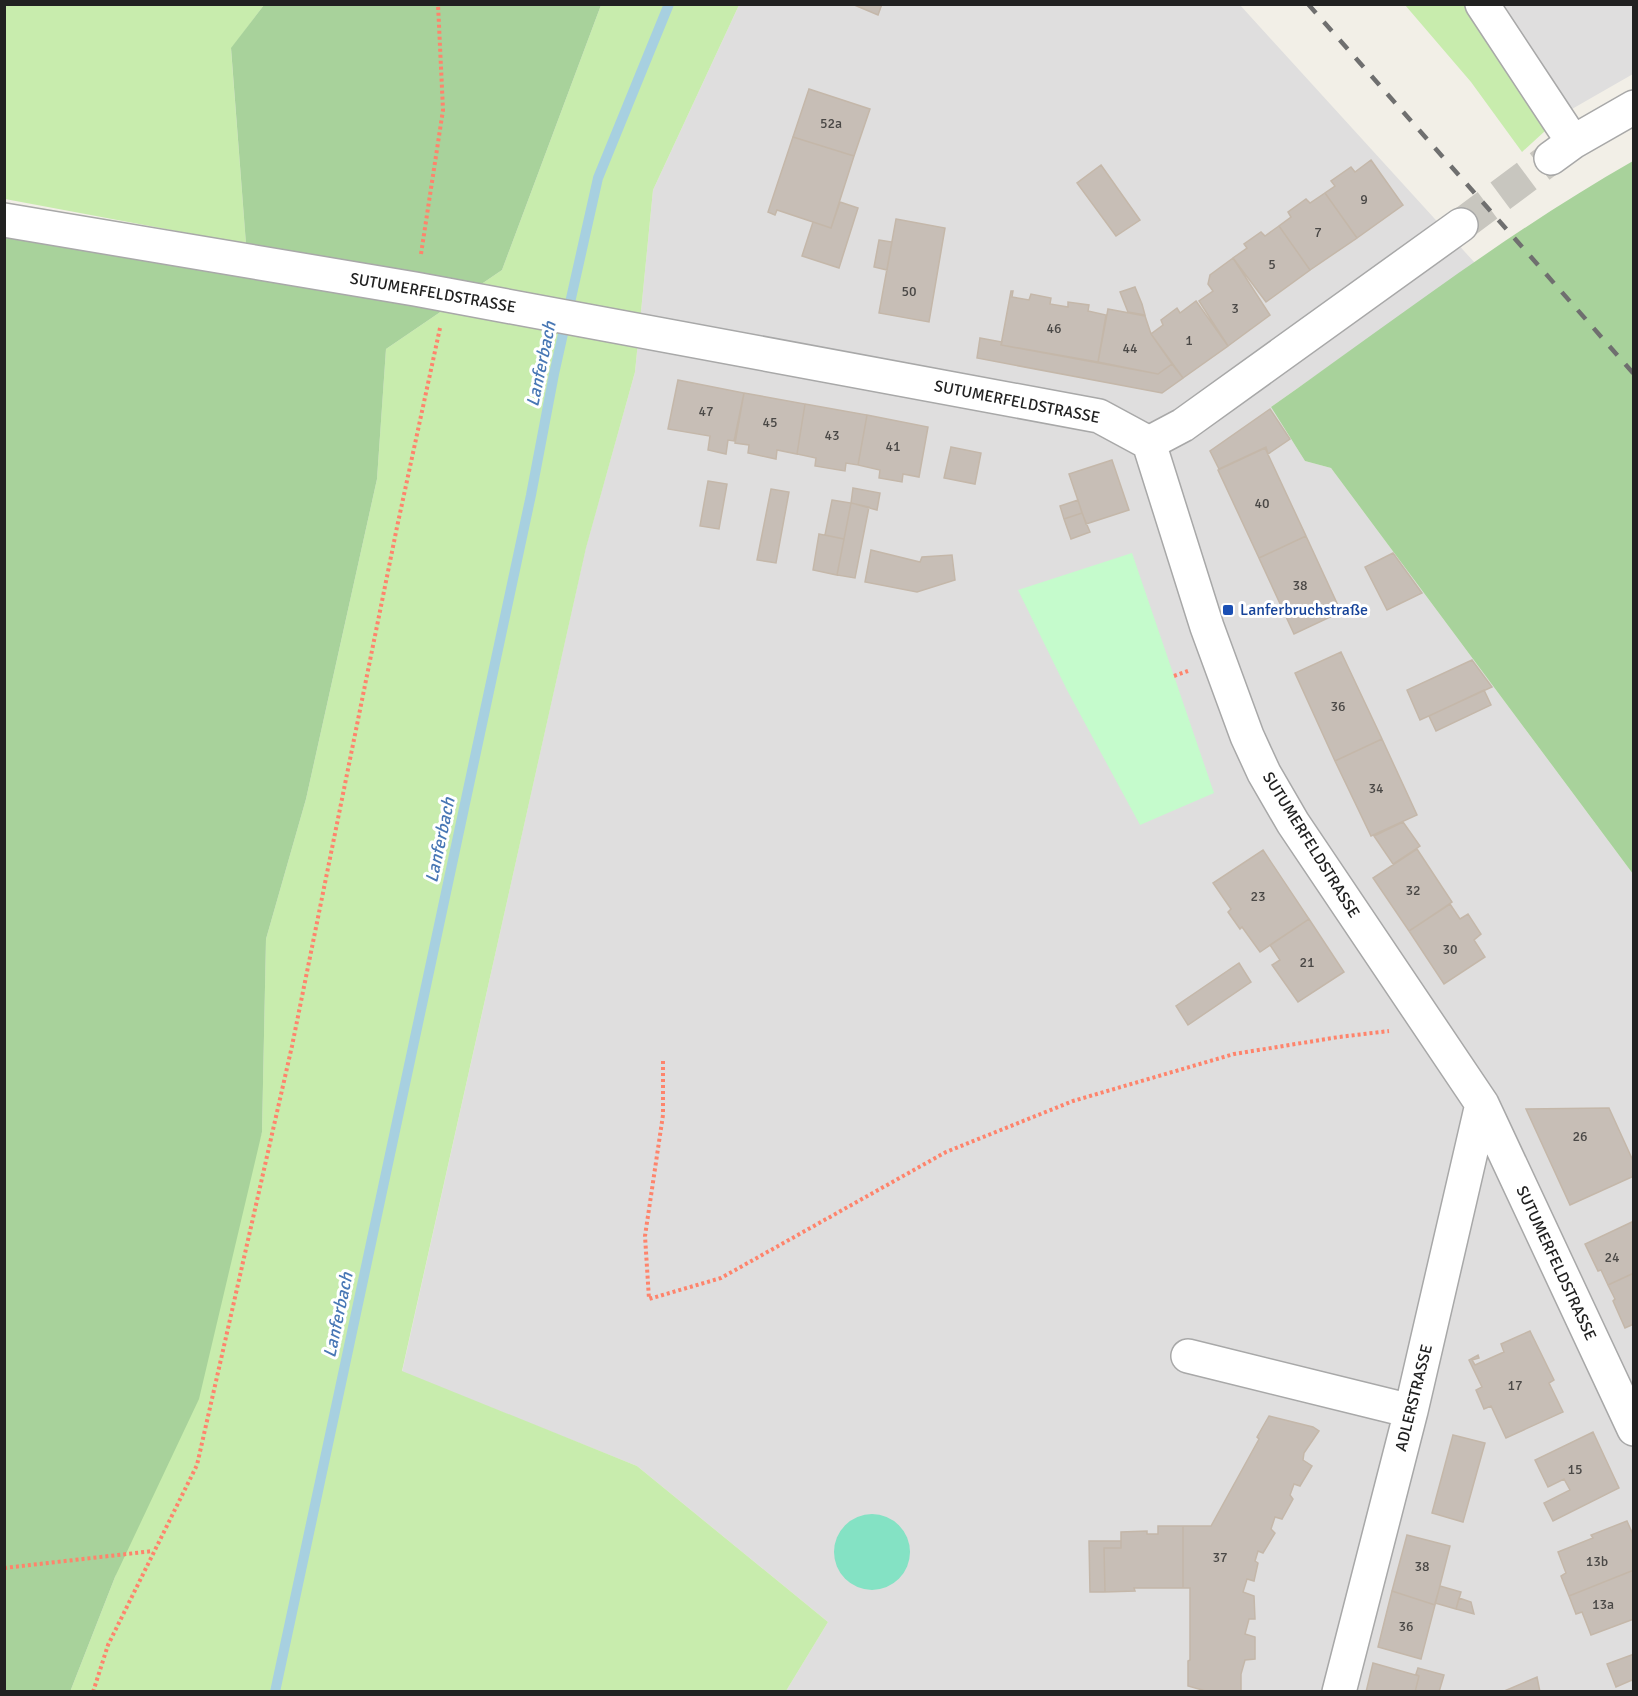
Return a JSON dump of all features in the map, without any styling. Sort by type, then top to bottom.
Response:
[{"type":"street","points":[[1482,4],[1562,150],[1634,107]]},
{"type":"street","name":"SUTUMERFELDSTRASSE","points":[[4,220],[415,289],[1099,416],[1149,443],[1208,627],[1264,773],[1293,823],[1482,1104],[1634,1429]]},
{"type":"street","points":[[1149,443],[1183,425],[1461,225]]},
{"type":"street","name":"ADLERSTRASSE","points":[[1339,1692],[1412,1411],[1482,1104]]},
{"type":"street","points":[[1188,1356],[1412,1411]]},
{"type":"path","points":[[415,289],[443,110],[438,4]]},
{"type":"path","points":[[93,1692],[108,1645],[197,1465],[292,1046],[397,527],[447,295]]},
{"type":"path","points":[[663,1061],[663,1115],[645,1236],[649,1299],[721,1278],[946,1152],[1073,1101],[1234,1054],[1339,1037],[1429,1026]]},
{"type":"path","points":[[4,1568],[154,1551]]},
{"type":"shaded area","points":[[739,5],[1240,5],[1475,263],[1271,407],[1305,461],[1331,468],[1633,874],[1633,1691],[786,1691],[828,1622],[637,1466],[402,1372],[586,547],[635,372],[653,190]]},
{"type":"shaded area","points":[[1504,5],[1633,5],[1633,74],[1565,113]]},
{"type":"green space","points":[[4,5],[264,5],[231,49],[246,244],[5,199]]},
{"type":"green space","points":[[264,5],[601,5],[502,270],[386,349],[377,479],[306,799],[266,939],[262,1132],[199,1399],[115,1577],[70,1692],[4,1691],[4,233],[246,244],[231,48]]},
{"type":"green space","points":[[601,5],[739,5],[653,190],[635,372],[586,548],[402,1371],[637,1466],[828,1622],[786,1691],[70,1692],[115,1577],[262,1132],[266,939],[306,799],[377,479],[386,349],[502,270]]},
{"type":"green space","points":[[1405,5],[1465,5],[1545,131],[1522,152],[1471,82]]},
{"type":"green space","points":[[1633,161],[1633,874],[1331,468],[1305,461],[1271,407],[1495,248]]},
{"type":"green space","points":[[1132,553],[1214,793],[1140,825],[1067,690],[1018,590]]},
{"type":"green space","points":[[872,1514],[886,1517],[899,1525],[907,1538],[910,1552],[907,1566],[899,1579],[886,1587],[872,1590],[858,1587],[845,1579],[837,1566],[834,1552],[837,1538],[845,1525],[858,1517]]},
{"type":"building","points":[[852,4],[882,4],[878,15]]},
{"type":"building","points":[[809,89],[870,109],[854,156],[793,137]]},
{"type":"building","points":[[793,137],[854,156],[831,228],[777,210],[775,215],[768,212]]},
{"type":"building","points":[[1371,160],[1403,205],[1357,238],[1325,193],[1335,186],[1331,181],[1351,167],[1355,172]]},
{"type":"building","points":[[1101,165],[1140,220],[1116,236],[1077,183]]},
{"type":"building","points":[[1325,193],[1357,238],[1310,270],[1279,226],[1291,217],[1288,212],[1306,199],[1310,203]]},
{"type":"building","points":[[840,202],[858,208],[839,268],[802,256],[813,222],[831,228]]},
{"type":"building","points":[[896,219],[945,228],[929,322],[879,313]]},
{"type":"building","points":[[1279,226],[1310,270],[1266,302],[1233,258],[1247,248],[1244,244],[1261,232],[1265,236]]},
{"type":"building","points":[[879,240],[892,242],[887,270],[874,267]]},
{"type":"building","points":[[1233,258],[1270,315],[1228,346],[1199,301],[1213,291],[1208,284],[1210,275]]},
{"type":"building","points":[[1135,287],[1145,315],[1128,312],[1120,292]]},
{"type":"building","points":[[1011,291],[1013,291],[1012,297],[1029,300],[1031,294],[1051,298],[1050,304],[1068,307],[1068,302],[1089,305],[1088,311],[1106,315],[1098,362],[1001,345]]},
{"type":"building","points":[[1196,301],[1228,346],[1183,378],[1151,334],[1163,325],[1161,320],[1177,308],[1180,313]]},
{"type":"building","points":[[1108,309],[1145,316],[1151,334],[1172,364],[1158,374],[1098,362]]},
{"type":"building","points":[[980,338],[1002,342],[1001,345],[1158,374],[1172,364],[1183,378],[1162,393],[977,358]]},
{"type":"building","points":[[678,380],[744,393],[734,441],[728,440],[726,454],[708,450],[710,436],[668,429]]},
{"type":"building","points":[[744,393],[805,404],[797,454],[777,450],[776,459],[748,453],[749,445],[735,443]]},
{"type":"building","points":[[805,404],[867,415],[858,465],[846,463],[845,471],[815,466],[816,458],[797,454]]},
{"type":"building","points":[[1270,409],[1290,439],[1268,454],[1266,447],[1219,469],[1210,451]]},
{"type":"building","points":[[867,415],[928,427],[919,477],[903,474],[902,482],[879,478],[880,470],[858,465]]},
{"type":"building","points":[[951,447],[981,453],[975,484],[944,478]]},
{"type":"building","points":[[1265,448],[1306,536],[1259,558],[1218,470]]},
{"type":"building","points":[[1112,460],[1129,510],[1086,524],[1069,474]]},
{"type":"building","points":[[708,481],[727,484],[719,529],[700,526]]},
{"type":"building","points":[[853,488],[880,493],[877,510],[851,503]]},
{"type":"building","points":[[771,489],[789,492],[776,563],[757,560]]},
{"type":"building","points":[[832,500],[851,503],[844,539],[825,535]]},
{"type":"building","points":[[1078,500],[1082,513],[1064,519],[1060,506]]},
{"type":"building","points":[[851,503],[869,507],[855,578],[837,575]]},
{"type":"building","points":[[1082,513],[1090,532],[1071,539],[1064,519]]},
{"type":"building","points":[[819,534],[844,539],[837,575],[813,570]]},
{"type":"building","points":[[1306,536],[1341,612],[1294,634],[1259,558]]},
{"type":"building","points":[[871,550],[920,562],[922,557],[952,555],[955,580],[917,592],[865,582]]},
{"type":"building","points":[[1393,553],[1422,593],[1387,610],[1365,567]]},
{"type":"building","points":[[1341,652],[1382,739],[1335,761],[1295,673]]},
{"type":"building","points":[[1472,660],[1492,687],[1420,720],[1407,690]]},
{"type":"building","points":[[1484,690],[1491,705],[1436,731],[1429,716]]},
{"type":"building","points":[[1382,739],[1417,815],[1371,836],[1335,761]]},
{"type":"building","points":[[1403,822],[1420,846],[1393,864],[1374,836]]},
{"type":"building","points":[[1417,849],[1452,902],[1409,931],[1373,878]]},
{"type":"building","points":[[1263,850],[1309,919],[1260,952],[1228,912],[1231,909],[1213,883]]},
{"type":"building","points":[[1450,904],[1460,919],[1468,914],[1481,934],[1474,940],[1485,957],[1444,984],[1409,931]]},
{"type":"building","points":[[1309,919],[1344,972],[1298,1002],[1272,965],[1280,960],[1270,945]]},
{"type":"building","points":[[1239,963],[1251,982],[1188,1025],[1176,1006]]},
{"type":"building","points":[[1609,1108],[1634,1163],[1634,1176],[1570,1205],[1526,1109]]},
{"type":"building","points":[[1634,1221],[1634,1273],[1608,1285],[1601,1270],[1598,1271],[1585,1244]]},
{"type":"building","points":[[1634,1273],[1634,1324],[1625,1328],[1608,1285]]},
{"type":"building","points":[[1530,1331],[1554,1380],[1549,1383],[1563,1412],[1506,1438],[1491,1406],[1484,1409],[1476,1390],[1482,1387],[1469,1360],[1478,1355],[1479,1358],[1472,1360],[1475,1365],[1504,1352],[1501,1344]]},
{"type":"building","points":[[1269,1416],[1313,1427],[1319,1431],[1304,1453],[1303,1460],[1312,1466],[1300,1486],[1294,1484],[1290,1495],[1293,1499],[1282,1519],[1275,1517],[1271,1529],[1275,1533],[1263,1553],[1258,1551],[1254,1581],[1247,1579],[1243,1592],[1254,1596],[1255,1619],[1249,1619],[1245,1634],[1255,1637],[1255,1659],[1245,1660],[1241,1674],[1241,1692],[1209,1692],[1188,1686],[1190,1588],[1183,1588],[1183,1526],[1211,1526],[1259,1439],[1257,1437]]},
{"type":"building","points":[[1593,1432],[1619,1488],[1553,1521],[1544,1503],[1570,1490],[1564,1479],[1548,1487],[1535,1460]]},
{"type":"building","points":[[1453,1435],[1485,1443],[1463,1522],[1432,1513]]},
{"type":"building","points":[[1627,1521],[1634,1537],[1634,1570],[1569,1596],[1561,1576],[1566,1573],[1558,1552],[1593,1538],[1591,1535]]},
{"type":"building","points":[[1158,1526],[1183,1526],[1183,1588],[1134,1588],[1135,1591],[1105,1592],[1104,1548],[1121,1548],[1121,1532],[1147,1531],[1147,1534],[1158,1534]]},
{"type":"building","points":[[1407,1535],[1450,1546],[1435,1605],[1392,1591]]},
{"type":"building","points":[[1089,1541],[1121,1541],[1121,1548],[1104,1548],[1105,1592],[1090,1592]]},
{"type":"building","points":[[1634,1570],[1634,1619],[1591,1635],[1582,1612],[1576,1614],[1569,1596]]},
{"type":"building","points":[[1440,1586],[1461,1592],[1456,1609],[1435,1603]]},
{"type":"building","points":[[1392,1591],[1435,1605],[1421,1659],[1378,1647]]},
{"type":"building","points":[[1459,1598],[1471,1602],[1474,1614],[1456,1609]]},
{"type":"building","points":[[1634,1654],[1634,1684],[1632,1680],[1616,1687],[1607,1664]]},
{"type":"building","points":[[1373,1663],[1419,1676],[1415,1692],[1366,1692]]},
{"type":"building","points":[[1418,1668],[1444,1675],[1439,1692],[1415,1692],[1419,1676],[1416,1674]]},
{"type":"building","points":[[1537,1677],[1540,1692],[1502,1692]]},
{"type":"waterway","name":"Lanferbach","points":[[275,1692],[531,495],[554,374],[598,178],[669,4]]},
{"type":"tunnel","points":[[1461,225],[1551,158]]},
{"type":"railway","points":[[1308,4],[1634,374]]},
{"type":"place","name":"Lanferbruchstraße","points":[[1228,610]]}]
